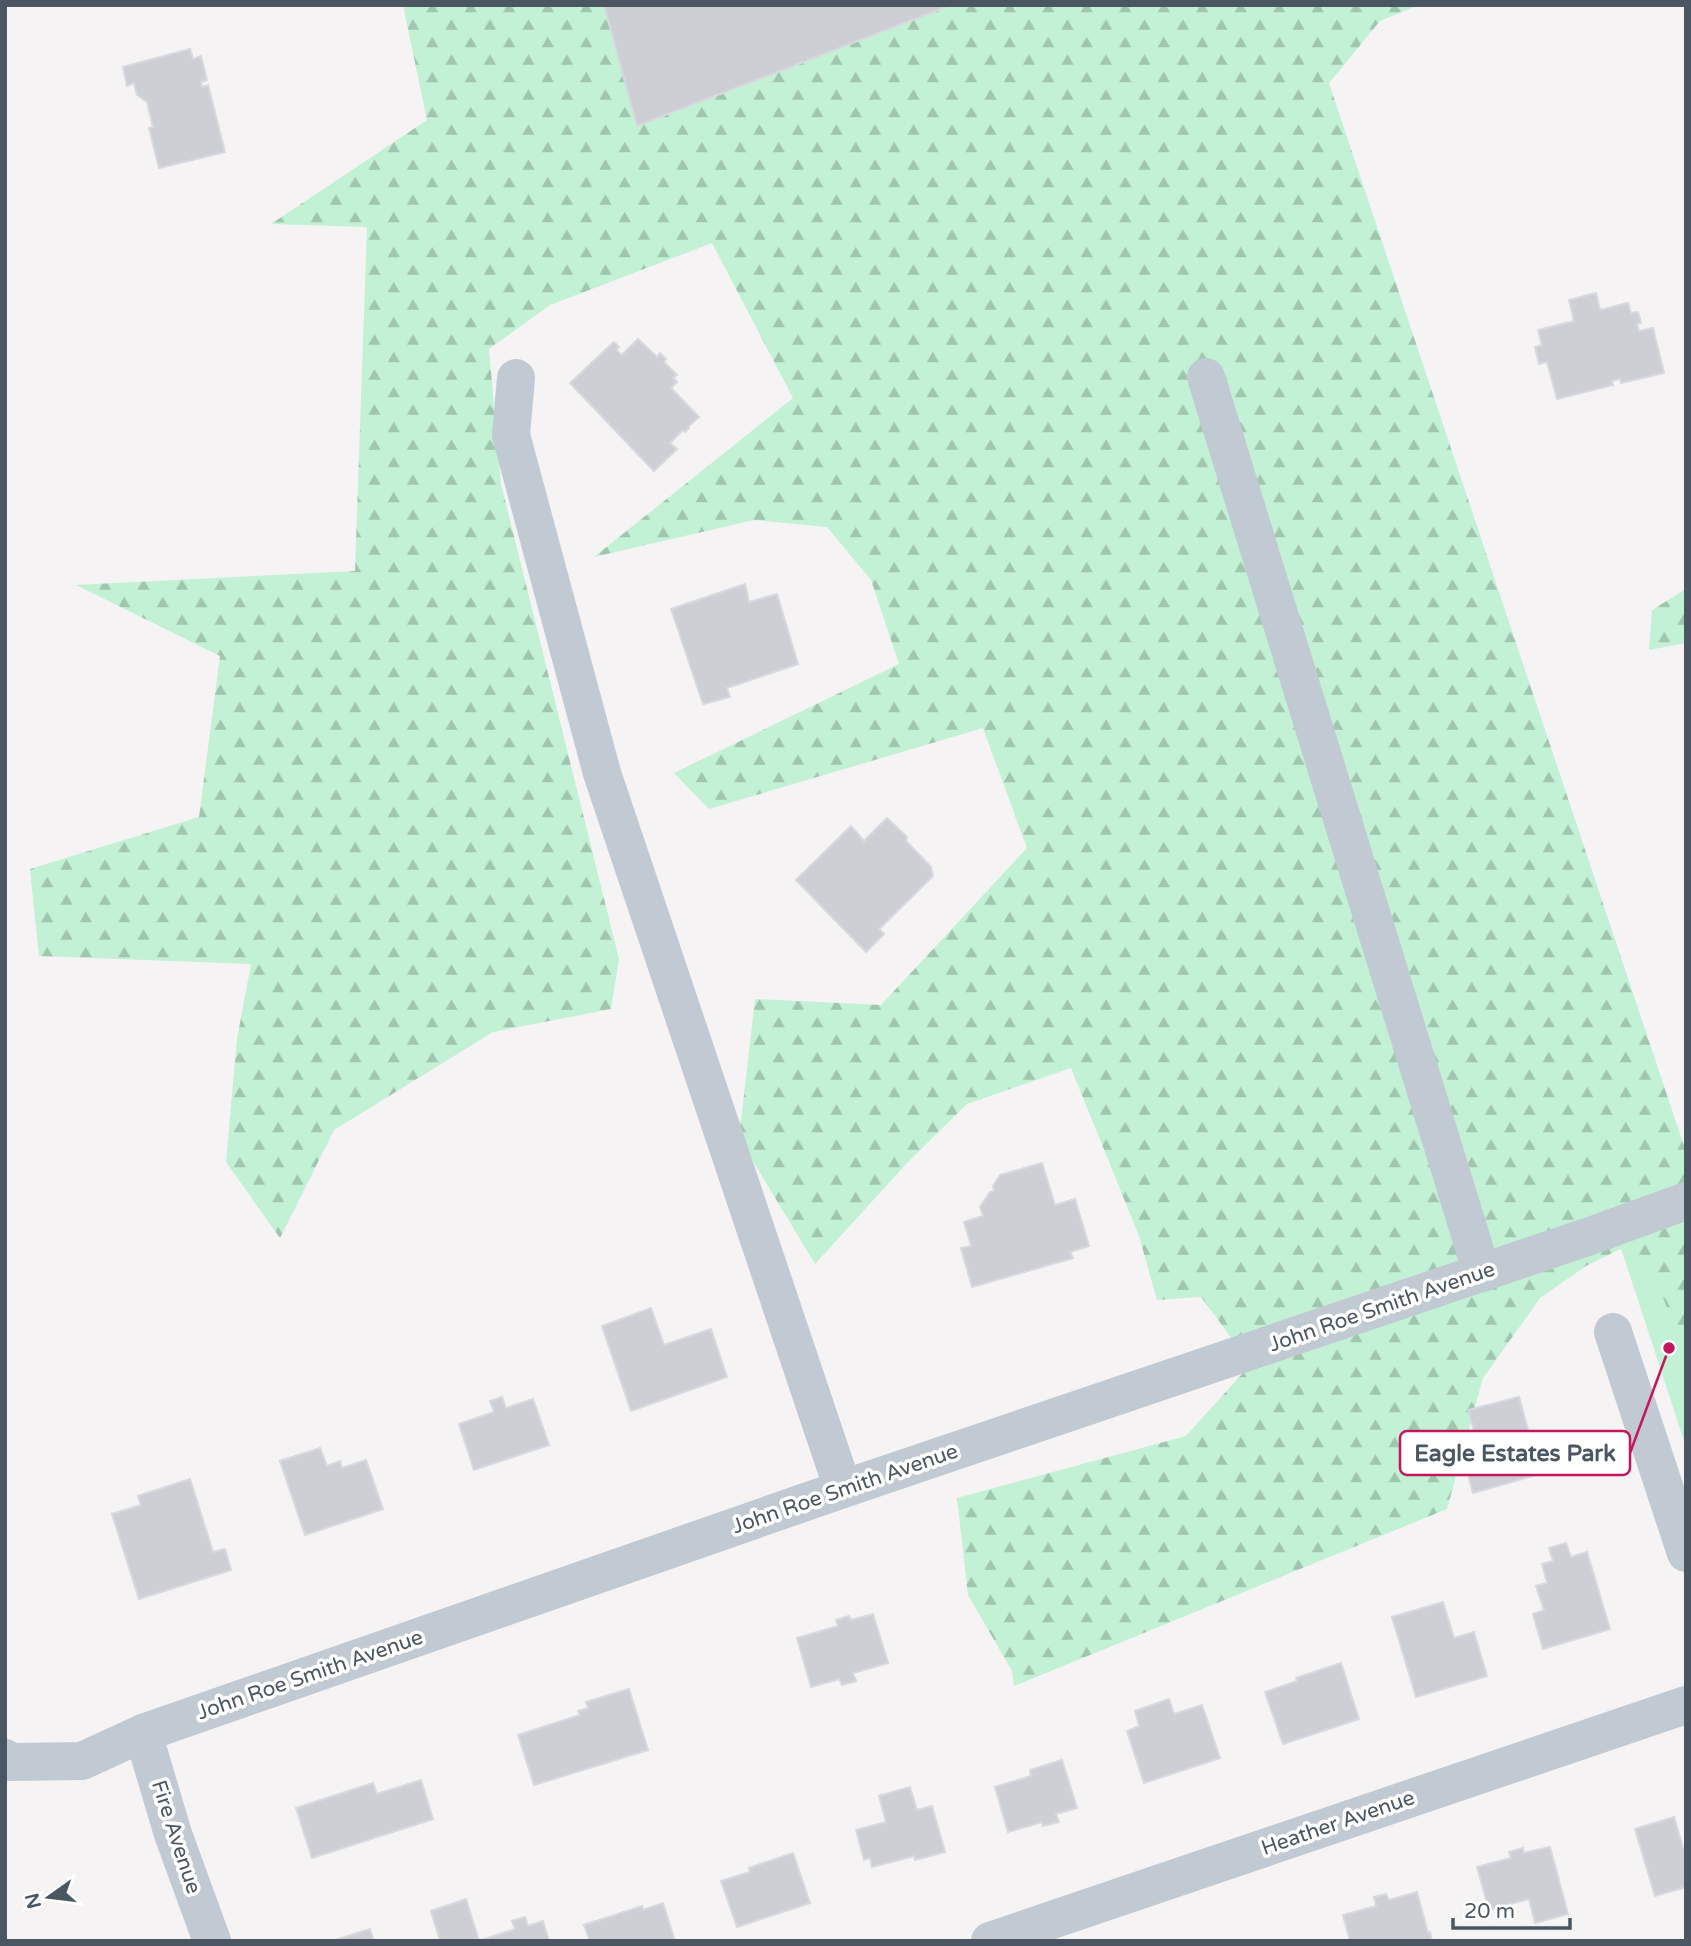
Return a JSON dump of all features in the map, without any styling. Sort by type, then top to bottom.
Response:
[{"type":"street","points":[[1206,377],[1482,1273]]},
{"type":"street","points":[[516,378],[511,435],[602,773],[844,1489]]},
{"type":"street","name":"John Roe Smith Avenue","points":[[5,1758],[10,1762],[82,1760],[143,1733],[844,1489],[1590,1236],[1686,1200]]},
{"type":"street","points":[[1613,1332],[1686,1553]]},
{"type":"street","name":"Heather Avenue","points":[[990,1941],[1686,1705]]},
{"type":"street","name":"Fire Avenue","points":[[143,1733],[173,1834],[212,1941]]},
{"type":"green space","points":[[403,5],[1419,5],[1380,21],[1329,83],[1686,1152],[1686,1353],[1653,1274],[1620,1249],[1586,1266],[1540,1298],[1483,1378],[1447,1509],[1014,1686],[1012,1671],[968,1595],[957,1498],[1186,1436],[1251,1364],[1201,1297],[1157,1300],[1139,1236],[1071,1068],[967,1104],[907,1163],[815,1264],[739,1138],[755,999],[881,1005],[1027,848],[983,728],[709,809],[674,773],[899,664],[871,580],[827,527],[754,520],[594,557],[793,398],[712,243],[550,305],[489,349],[501,484],[619,959],[611,1009],[493,1032],[334,1130],[280,1238],[226,1162],[237,1039],[251,964],[39,956],[30,869],[199,817],[220,656],[76,585],[355,571],[367,227],[271,224],[427,120]]},
{"type":"green space","points":[[1686,589],[1686,643],[1649,650],[1652,610]]},
{"type":"green space","points":[[1686,1208],[1686,1447],[1621,1248]]},
{"type":"building","points":[[604,5],[951,5],[637,126]]},
{"type":"building","points":[[190,49],[193,59],[201,56],[207,80],[201,82],[202,87],[208,85],[225,152],[159,168],[149,128],[153,127],[147,102],[137,95],[134,83],[127,86],[123,67]]},
{"type":"building","points":[[1596,293],[1600,310],[1628,303],[1631,313],[1638,312],[1641,323],[1637,324],[1639,331],[1653,328],[1664,373],[1621,383],[1620,379],[1612,381],[1613,385],[1557,399],[1547,362],[1539,364],[1535,347],[1542,345],[1538,330],[1574,321],[1569,300]]},
{"type":"building","points":[[638,339],[657,357],[660,353],[666,359],[664,362],[677,375],[673,378],[677,382],[671,388],[699,417],[670,443],[677,449],[654,471],[570,383],[614,342],[619,347],[616,350],[622,355]]},
{"type":"building","points":[[745,584],[749,602],[777,594],[798,664],[727,688],[730,697],[703,704],[671,609]]},
{"type":"building","points":[[887,818],[907,837],[906,841],[931,867],[933,876],[879,929],[884,934],[866,952],[796,880],[851,826],[864,841]]},
{"type":"building","points":[[1042,1163],[1055,1205],[1075,1199],[1089,1246],[1070,1252],[1073,1258],[972,1287],[961,1248],[971,1246],[964,1222],[983,1216],[980,1207],[990,1192],[994,1191],[993,1186],[1000,1175]]},
{"type":"building","points":[[651,1308],[664,1345],[711,1329],[727,1377],[631,1411],[602,1326]]},
{"type":"building","points":[[502,1397],[506,1408],[533,1399],[549,1445],[474,1470],[459,1424],[494,1412],[490,1401]]},
{"type":"building","points":[[1519,1397],[1540,1474],[1473,1493],[1463,1456],[1480,1451],[1468,1410]]},
{"type":"building","points":[[320,1448],[327,1466],[340,1461],[342,1468],[366,1460],[383,1509],[305,1535],[280,1461]]},
{"type":"building","points":[[190,1479],[213,1552],[225,1549],[231,1570],[139,1599],[112,1514],[141,1505],[138,1496]]},
{"type":"building","points":[[1566,1543],[1571,1557],[1587,1552],[1610,1629],[1543,1649],[1533,1614],[1544,1610],[1536,1586],[1547,1583],[1542,1564],[1553,1561],[1549,1548]]},
{"type":"building","points":[[1443,1602],[1454,1638],[1474,1632],[1487,1676],[1416,1697],[1392,1617]]},
{"type":"building","points":[[873,1614],[888,1663],[853,1673],[856,1681],[842,1685],[839,1679],[811,1687],[797,1638],[838,1626],[836,1620],[849,1616],[851,1620]]},
{"type":"building","points":[[1341,1663],[1359,1719],[1283,1744],[1265,1692]]},
{"type":"building","points":[[629,1689],[648,1750],[534,1785],[518,1735],[580,1715],[578,1711],[588,1708],[586,1702]]},
{"type":"building","points":[[1169,1699],[1174,1714],[1202,1705],[1220,1758],[1144,1783],[1127,1731],[1139,1726],[1135,1711]]},
{"type":"building","points":[[1062,1760],[1077,1808],[1056,1814],[1059,1822],[1043,1826],[1042,1822],[1008,1832],[995,1787],[1031,1776],[1030,1770]]},
{"type":"building","points":[[421,1780],[433,1819],[312,1858],[296,1808],[373,1783],[377,1794]]},
{"type":"building","points":[[910,1787],[917,1810],[932,1806],[945,1852],[915,1860],[914,1856],[872,1867],[870,1858],[864,1860],[856,1830],[886,1822],[879,1796]]},
{"type":"building","points":[[1674,1817],[1683,1848],[1686,1847],[1686,1887],[1655,1896],[1635,1829]]},
{"type":"building","points":[[1550,1847],[1568,1914],[1535,1923],[1529,1899],[1489,1910],[1477,1867],[1511,1858],[1509,1852],[1523,1848],[1524,1853]]},
{"type":"building","points":[[793,1853],[810,1903],[737,1927],[721,1881],[750,1872],[749,1868]]},
{"type":"building","points":[[1417,1892],[1432,1941],[1350,1941],[1343,1915],[1376,1906],[1374,1897],[1386,1894],[1389,1900]]},
{"type":"building","points":[[466,1899],[479,1941],[440,1941],[431,1911]]},
{"type":"building","points":[[663,1903],[675,1941],[590,1941],[584,1925],[642,1906],[643,1910]]},
{"type":"building","points":[[525,1917],[528,1926],[543,1921],[549,1941],[479,1941],[515,1929],[512,1921]]},
{"type":"building","points":[[370,1929],[374,1941],[332,1941]]},
{"type":"place","name":"Eagle Estates Park","points":[[1669,1348]]}]
